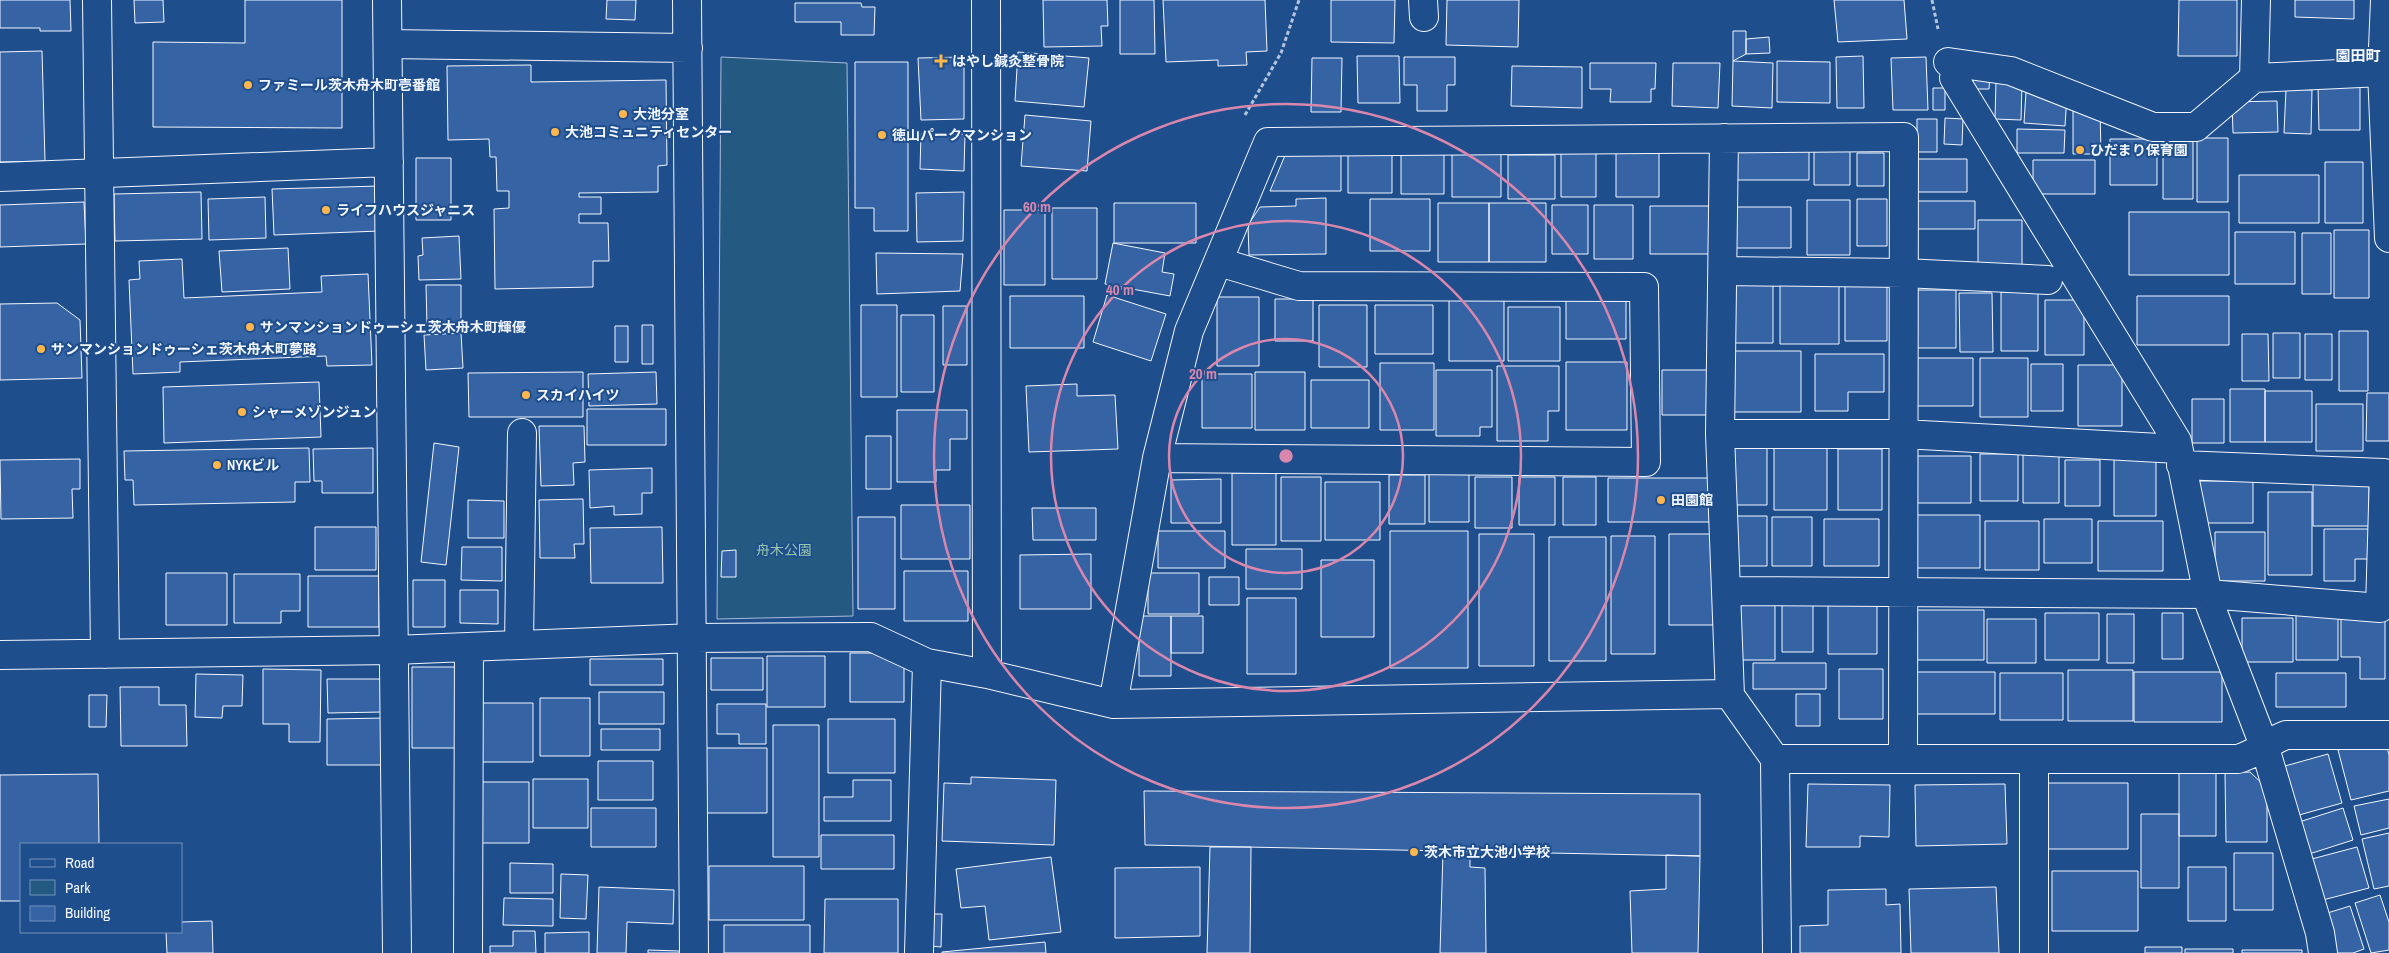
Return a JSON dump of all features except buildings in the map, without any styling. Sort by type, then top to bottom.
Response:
[{"type":"street","points":[[96,0],[100,174],[105,654]]},
{"type":"street","points":[[388,0],[397,953]]},
{"type":"street","points":[[687,0],[694,953]]},
{"type":"street","points":[[986,0],[987,674]]},
{"type":"street","points":[[2254,78],[2256,0]]},
{"type":"street","points":[[2385,0],[2389,238]]},
{"type":"street","points":[[388,44],[688,48]]},
{"type":"street","points":[[2323,953],[2320,933],[2265,748],[2210,605],[2180,457],[2172,432],[1951,70],[2011,71],[2153,126],[2196,127],[2254,78],[2385,88]]},
{"type":"street","points":[[1113,704],[1157,458],[1190,331],[1268,142],[1904,137],[1903,760]]},
{"type":"street","points":[[1724,138],[1720,434],[1730,696],[1775,759],[1777,953]]},
{"type":"street","points":[[0,177],[389,162]]},
{"type":"street","points":[[1157,458],[1646,462],[1644,286],[1299,286],[1219,262]]},
{"type":"street","points":[[1723,271],[1904,273],[2048,280]]},
{"type":"street","points":[[519,645],[522,433]]},
{"type":"street","points":[[1720,434],[1903,434],[2384,473],[2380,608],[2208,594],[1903,594],[1726,591]]},
{"type":"street","points":[[0,655],[394,650],[693,638],[871,637],[927,663],[987,674],[1113,704],[1730,696]]},
{"type":"street","points":[[468,953],[470,647]]},
{"type":"street","points":[[919,953],[927,663]]},
{"type":"street","points":[[1775,759],[2238,760],[2265,748],[2276,739],[2286,735],[2389,735]]},
{"type":"street","points":[[2034,760],[2034,953]]},
{"type":"path","points":[[1268,142],[1245,116],[1281,53],[1299,0]]},
{"type":"green space","name":"舟木公園","points":[[721,57],[847,63],[853,616],[717,619]]},
{"type":"place","name":"はやし鍼灸整骨院","points":[[941,61]]},
{"type":"place","name":"ファミール茨木舟木町壱番館","points":[[248,85]]},
{"type":"place","name":"大池分室","points":[[623,114]]},
{"type":"place","name":"大池コミュニティセンター","points":[[555,132]]},
{"type":"place","name":"徳山パークマンション","points":[[882,135]]},
{"type":"place","name":"ひだまり保育園","points":[[2080,150]]},
{"type":"place","name":"ライフハウスジャニス","points":[[326,210]]},
{"type":"place","name":"サンマンションドゥーシェ茨木舟木町輝優","points":[[250,327]]},
{"type":"place","name":"サンマンションドゥーシェ茨木舟木町夢路","points":[[41,349]]},
{"type":"place","name":"スカイハイツ","points":[[526,395]]},
{"type":"place","name":"シャーメゾンジュン","points":[[242,412]]},
{"type":"place","name":"NYKビル","points":[[217,465]]},
{"type":"place","name":"田園館","points":[[1661,500]]},
{"type":"place","name":"茨木市立大池小学校","points":[[1414,852]]},
{"type":"district","name":"園田町","points":[[2358,56]]}]
